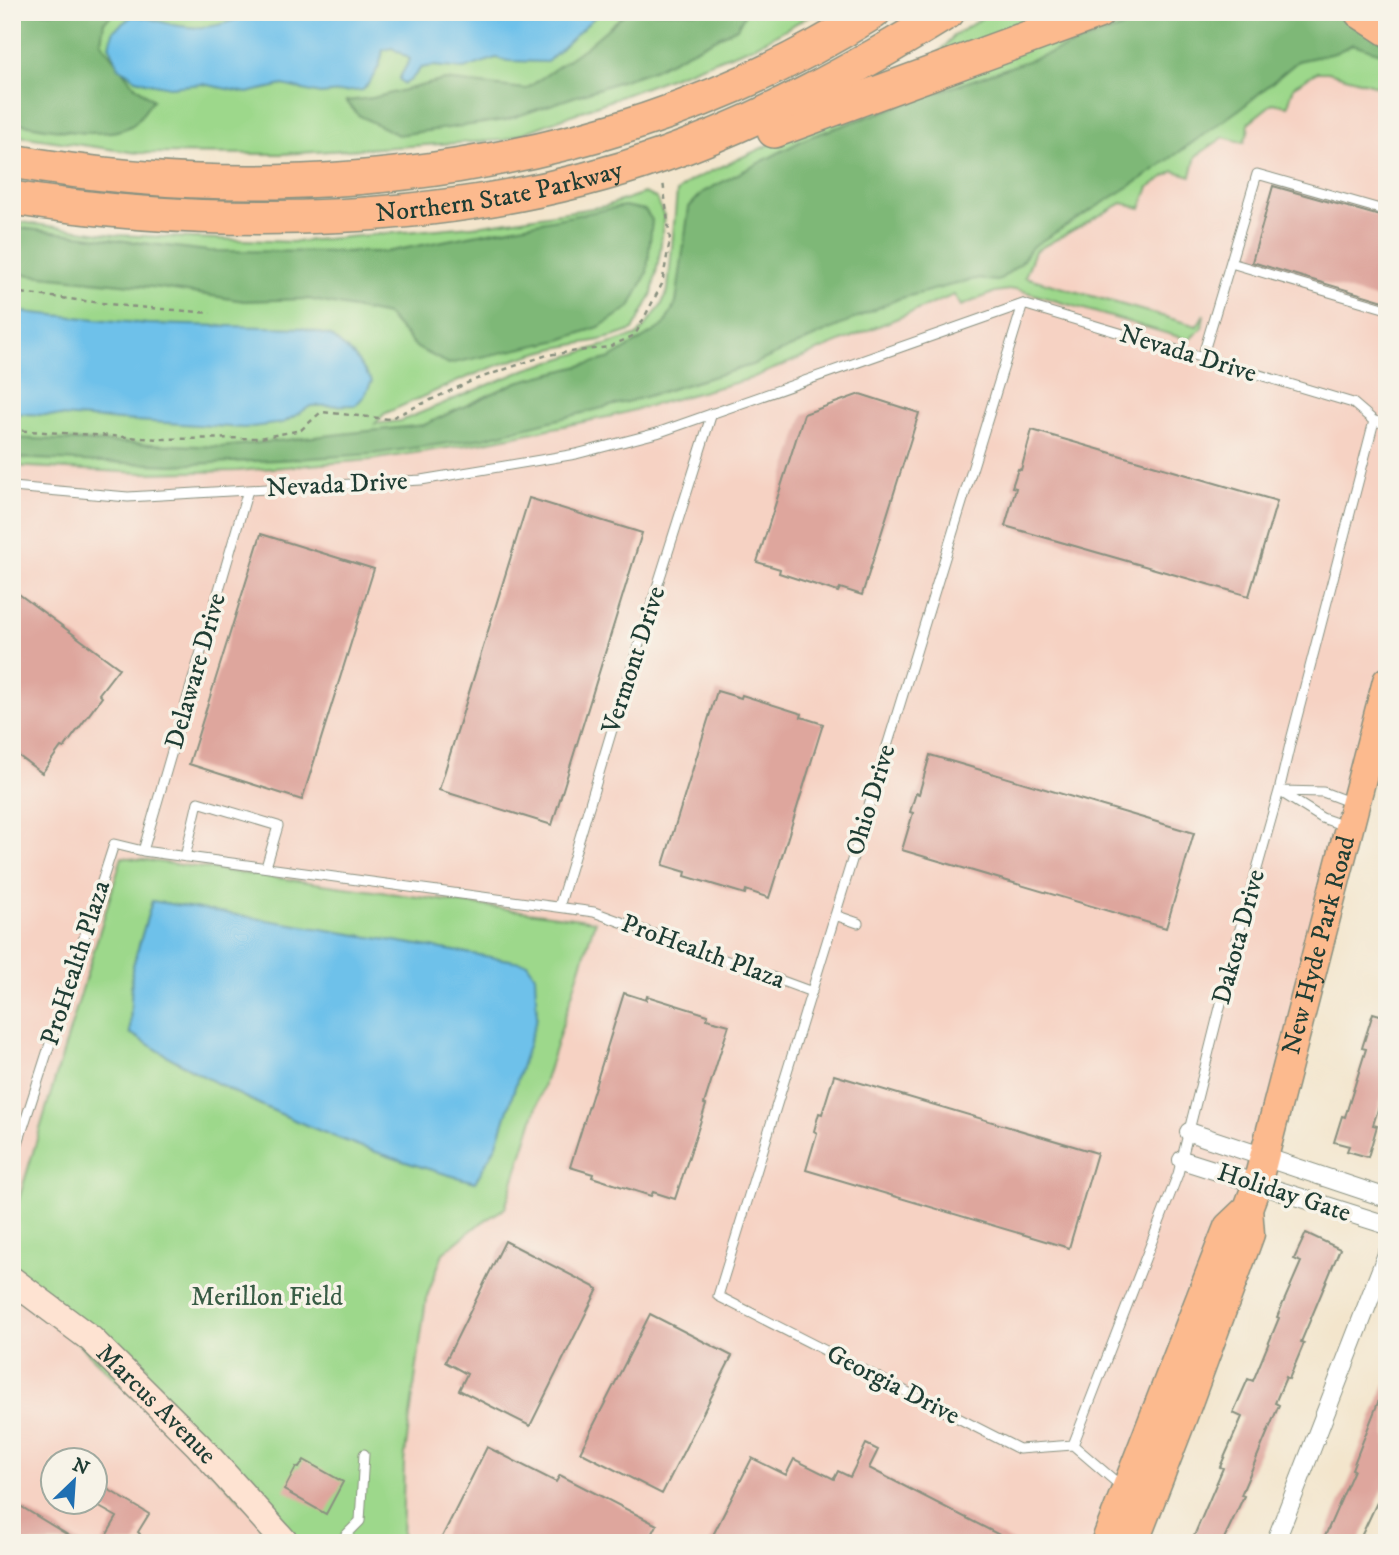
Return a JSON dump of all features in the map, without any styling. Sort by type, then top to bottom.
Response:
[{"type":"highway","name":"Northern State Parkway","points":[[12,161],[144,177],[270,181],[393,174],[481,161],[576,142],[694,104],[795,57],[874,12]]},
{"type":"highway","name":"Northern State Parkway","points":[[12,198],[110,211],[257,218],[367,213],[453,204],[548,187],[659,157],[783,106],[837,78],[948,12]]},
{"type":"highway","points":[[659,157],[761,136],[1098,12]]},
{"type":"highway","points":[[1361,12],[1387,29]]},
{"type":"main road","name":"New Hyde Park Road","points":[[1134,1543],[1250,1234],[1256,1183],[1387,681]]},
{"type":"main road","name":"New Hyde Park Road","points":[[1105,1543],[1228,1227],[1256,1183]]},
{"type":"main road","name":"Marcus Avenue","points":[[12,1280],[91,1339],[198,1444],[286,1543]]},
{"type":"street","name":"Holiday Gate","points":[[1189,1132],[1256,1183],[1387,1198]]},
{"type":"street","name":"Holiday Gate","points":[[1181,1160],[1387,1225]]},
{"type":"street","points":[[1275,1543],[1387,1254]]},
{"type":"lane","points":[[1202,358],[1257,174],[1387,211]]},
{"type":"lane","points":[[1231,263],[1387,309]]},
{"type":"lane","name":"Nevada Drive","points":[[12,487],[128,497],[421,480],[576,454],[657,433],[1023,304],[1353,403],[1374,421]]},
{"type":"lane","name":"Ohio Drive","points":[[718,1296],[1023,304]]},
{"type":"lane","name":"Vermont Drive","points":[[559,907],[712,413]]},
{"type":"lane","points":[[1374,421],[1387,424]]},
{"type":"lane","name":"Dakota Drive","points":[[1073,1445],[1178,1174],[1374,421]]},
{"type":"lane","name":"Delaware Drive","points":[[143,851],[248,490]]},
{"type":"lane","points":[[1279,791],[1322,818],[1351,816]]},
{"type":"lane","points":[[1279,791],[1323,792],[1351,816]]},
{"type":"lane","points":[[185,857],[198,802],[278,826],[266,867]]},
{"type":"lane","name":"ProHealth Plaza","points":[[12,1162],[114,844],[185,857],[594,912],[812,992]]},
{"type":"lane","points":[[835,915],[858,923]]},
{"type":"lane","name":"Georgia Drive","points":[[718,1296],[1019,1449],[1073,1445]]},
{"type":"lane","points":[[1073,1445],[1126,1490]]},
{"type":"lane","points":[[338,1543],[360,1521],[364,1454]]},
{"type":"path","points":[[12,430],[159,439],[260,438],[301,430],[321,412],[389,419],[474,380],[547,355],[609,347],[635,335],[662,284],[670,240],[659,157]]},
{"type":"path","points":[[12,292],[211,313]]},
{"type":"shaded area","points":[[1318,69],[1387,78],[1387,680],[1257,1184],[1120,1543],[402,1543],[404,1462],[426,1299],[443,1253],[478,1225],[505,1208],[594,921],[122,857],[12,1222],[12,454],[360,434],[853,304]]},
{"type":"shaded area","points":[[12,1280],[286,1543],[12,1543]]},
{"type":"green space","points":[[12,12],[116,12],[104,22],[101,42],[133,84],[153,100],[136,122],[126,129],[111,132],[76,132],[12,122]]},
{"type":"green space","points":[[20,12],[816,12],[757,45],[505,140],[282,154],[137,153],[12,135],[12,20]]},
{"type":"green space","points":[[627,12],[746,12],[737,28],[653,70],[506,120],[398,135],[358,115],[346,101],[372,98],[444,80],[526,89],[586,47]]},
{"type":"green space","points":[[991,12],[1063,12],[935,57],[954,36]]},
{"type":"green space","points":[[1127,12],[1352,12],[1387,35],[1387,89],[1328,72],[1317,72],[1294,86],[1288,106],[1273,103],[1248,123],[1249,129],[1244,143],[1224,137],[1196,156],[1191,176],[1174,171],[1149,187],[1141,208],[1122,203],[1035,251],[1025,277],[1197,326],[1204,314],[1202,328],[1189,340],[1016,289],[995,292],[961,306],[954,295],[749,379],[612,416],[485,442],[370,460],[237,471],[143,473],[12,466],[12,221],[115,235],[292,242],[483,225],[606,206],[644,193],[656,198],[664,216],[660,252],[652,294],[633,330],[544,351],[503,364],[384,414],[375,424],[401,421],[527,369],[638,335],[661,306],[668,290],[677,192],[690,181],[834,115]]},
{"type":"green space","points":[[1167,12],[1331,12],[1387,44],[1387,55],[1353,44],[1335,53],[1298,61],[1244,106],[1140,180],[1032,247],[1021,263],[998,281],[975,279],[898,299],[752,365],[638,399],[484,438],[372,454],[172,465],[12,458],[12,438],[221,447],[424,425],[517,382],[611,358],[664,325],[676,303],[689,207],[703,192],[807,138]]},
{"type":"green space","points":[[624,206],[645,210],[652,220],[647,273],[630,307],[599,327],[560,340],[449,364],[417,348],[387,315],[308,299],[244,301],[161,288],[12,273],[12,227],[208,251],[386,252]]},
{"type":"green space","name":"Merillon Field","points":[[122,857],[595,921],[505,1208],[478,1225],[443,1253],[426,1299],[404,1462],[402,1543],[286,1543],[12,1280],[12,1222]],"holes":[[[153,901],[475,1181],[385,1155],[296,1121],[210,1080],[130,1033],[132,969]]]},
{"type":"water","points":[[249,12],[600,12],[547,62],[496,58],[464,69],[433,66],[421,68],[404,84],[399,79],[410,59],[392,48],[383,50],[376,72],[363,90],[320,94],[283,85],[247,93],[203,84],[170,87],[149,83],[136,79],[119,67],[109,45],[114,30],[132,16],[198,27],[225,23]]},
{"type":"water","points":[[12,311],[147,324],[302,328],[331,336],[354,356],[372,381],[356,405],[311,406],[283,423],[244,428],[12,413]]},
{"type":"water","points":[[152,901],[527,963],[535,975],[537,1017],[497,1144],[475,1182],[385,1155],[296,1121],[211,1080],[130,1033],[132,969]]},
{"type":"building","points":[[1273,186],[1387,218],[1387,302],[1252,262]]},
{"type":"building","points":[[860,394],[919,413],[862,595],[840,588],[838,592],[779,573],[780,569],[757,562],[804,414]]},
{"type":"building","points":[[1032,430],[1277,501],[1249,596],[1005,526],[1016,488],[1012,487],[1018,469],[1021,470]]},
{"type":"building","points":[[529,498],[642,533],[552,825],[439,790]]},
{"type":"building","points":[[261,534],[374,569],[302,800],[189,764]]},
{"type":"building","points":[[12,589],[119,668],[99,694],[102,697],[42,773],[12,751]]},
{"type":"building","points":[[717,691],[741,698],[742,695],[802,714],[801,717],[823,724],[769,898],[746,890],[745,894],[685,876],[686,872],[663,865]]},
{"type":"building","points":[[930,755],[1194,833],[1166,928],[902,850],[913,813],[910,812],[916,793],[919,794]]},
{"type":"building","points":[[624,993],[646,1000],[647,996],[708,1015],[707,1019],[729,1025],[675,1199],[653,1192],[651,1196],[570,1167]]},
{"type":"building","points":[[1373,1013],[1387,1017],[1387,1082],[1373,1125],[1377,1126],[1368,1157],[1347,1151],[1349,1146],[1334,1142],[1342,1116],[1345,1117],[1366,1049],[1362,1048]]},
{"type":"building","points":[[834,1075],[1097,1153],[1069,1248],[806,1170],[817,1133],[814,1131],[819,1113],[822,1114]]},
{"type":"building","points":[[1306,1233],[1340,1249],[1301,1342],[1304,1343],[1289,1379],[1286,1377],[1275,1403],[1279,1405],[1241,1495],[1244,1496],[1222,1543],[1191,1543],[1242,1417],[1233,1413],[1248,1379],[1253,1381],[1279,1318],[1277,1317],[1301,1262],[1294,1259]]},
{"type":"building","points":[[505,1241],[598,1289],[530,1426],[459,1390],[467,1374],[445,1362]]},
{"type":"building","points":[[650,1314],[732,1356],[662,1494],[580,1452]]},
{"type":"building","points":[[1386,1382],[1387,1478],[1380,1496],[1358,1543],[1322,1543],[1354,1470],[1352,1469]]},
{"type":"building","points":[[866,1444],[878,1450],[869,1468],[1015,1543],[709,1543],[752,1458],[786,1475],[794,1459],[834,1479],[838,1471],[850,1477]]},
{"type":"building","points":[[487,1447],[556,1482],[560,1475],[657,1525],[648,1543],[439,1543]]},
{"type":"building","points":[[304,1460],[343,1482],[326,1514],[284,1490],[296,1467],[299,1468]]},
{"type":"building","points":[[108,1489],[149,1514],[135,1543],[102,1543],[117,1517],[108,1512]]},
{"type":"building","points":[[12,1501],[81,1543],[12,1543]]}]
